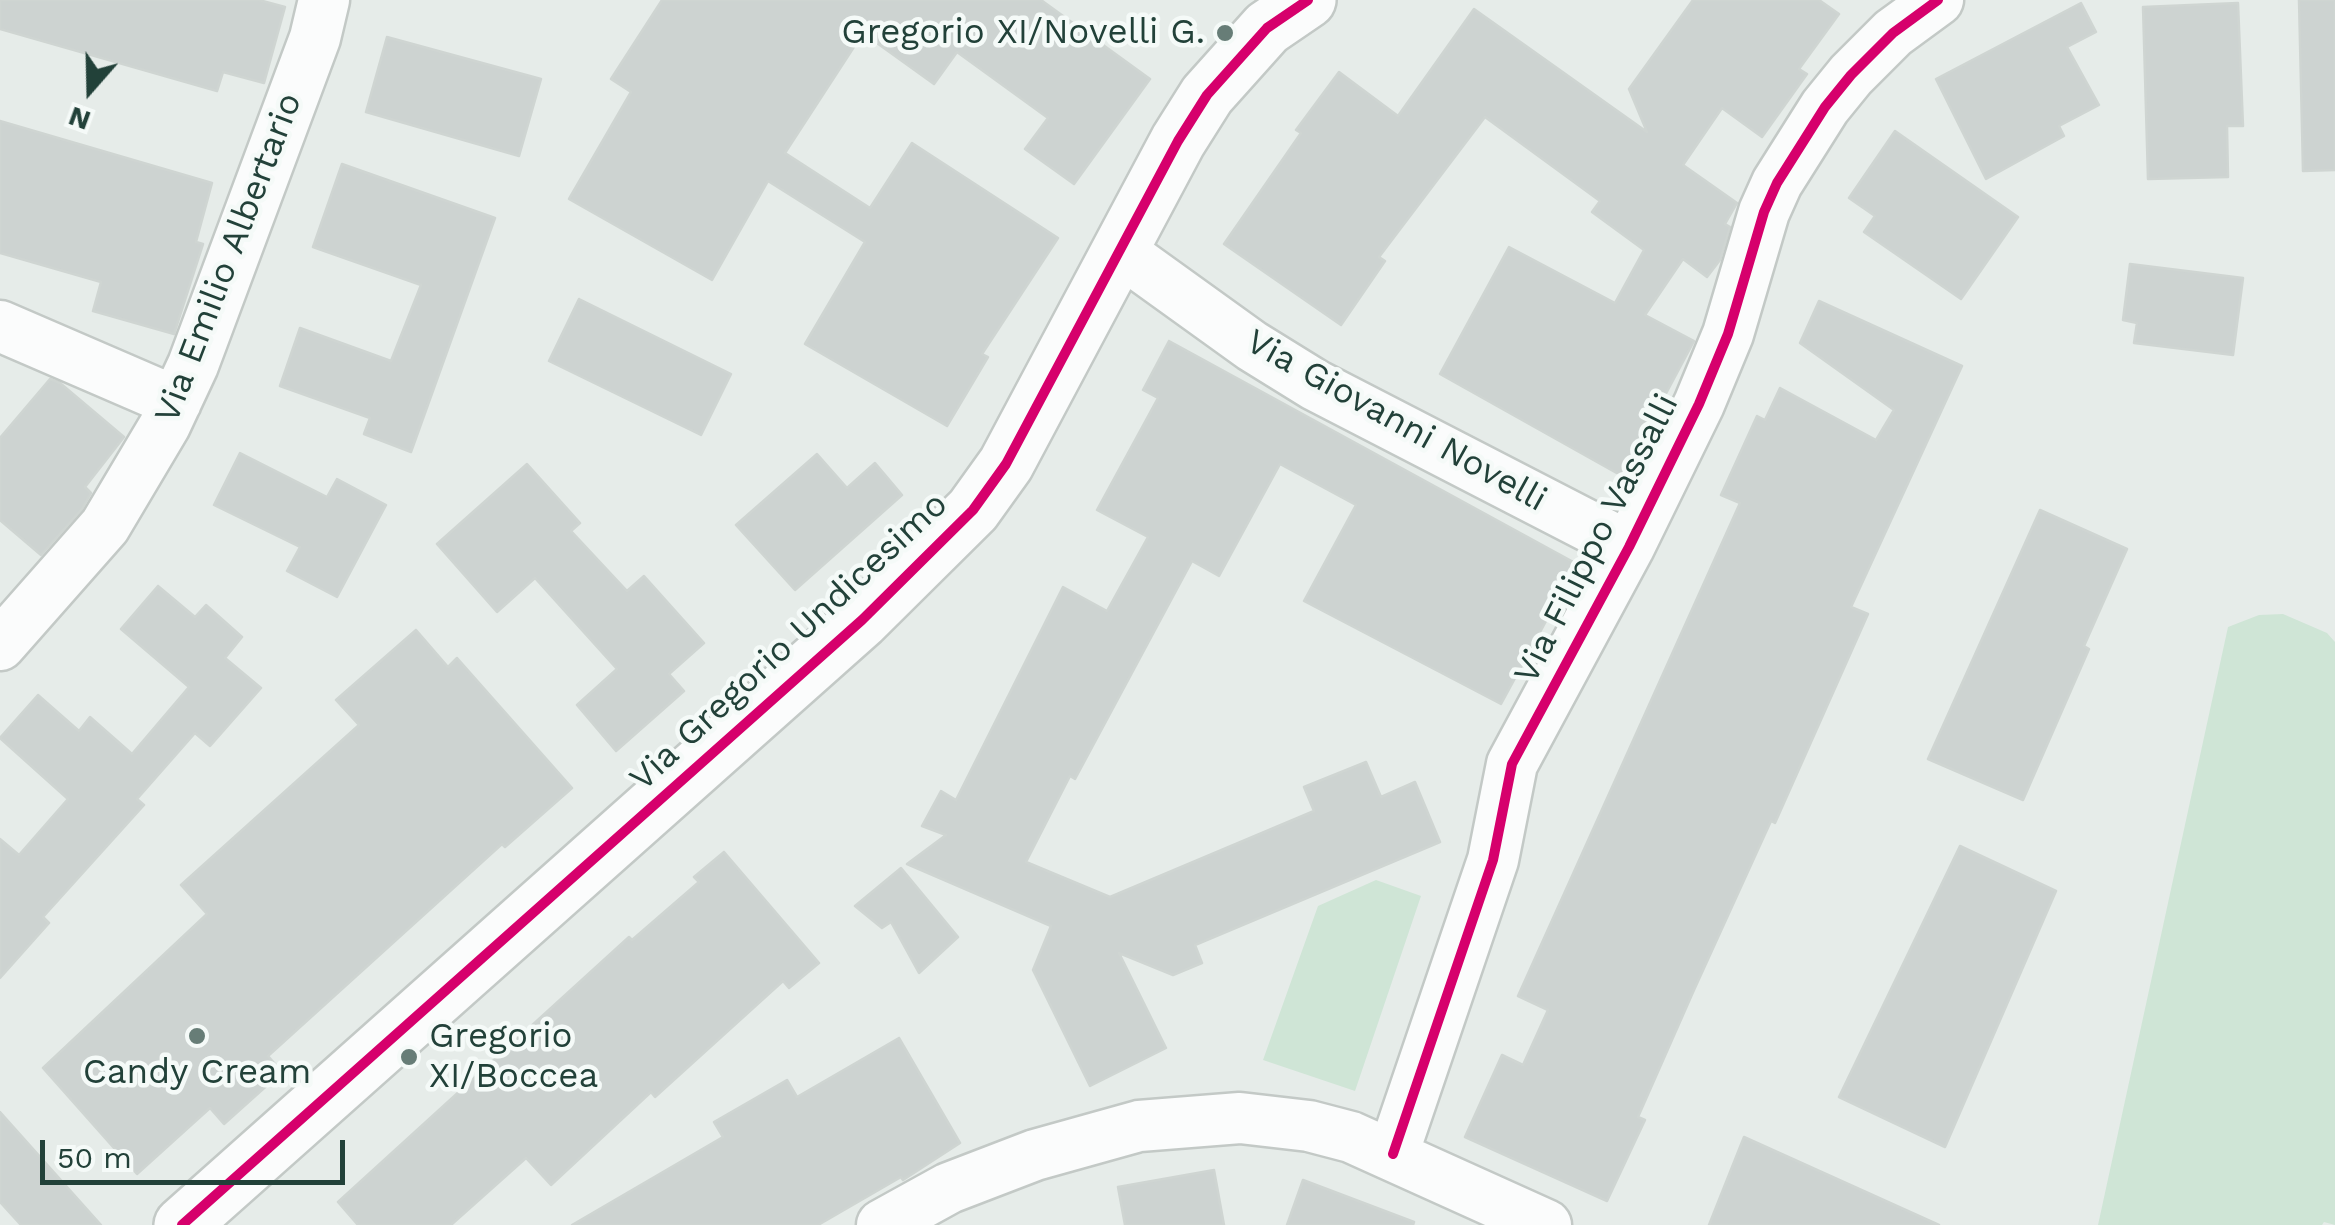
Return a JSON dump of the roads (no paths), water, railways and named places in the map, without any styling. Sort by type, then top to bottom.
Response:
[{"type":"street","name":"Via Emilio Albertario","points":[[0,646],[105,526],[152,451],[176,402],[315,38],[324,0]]},
{"type":"street","name":"Via Gregorio Undicesimo","points":[[182,1225],[862,620],[951,534],[988,492],[1006,464],[1178,141],[1207,95],[1267,28],[1308,0]]},
{"type":"street","name":"Via Filippo Vassalli","points":[[1393,1154],[1492,860],[1512,764],[1629,547],[1700,404],[1728,334],[1764,212],[1777,183],[1824,107],[1851,75],[1893,32],[1938,0]]},
{"type":"street","name":"Via Giovanni Novelli","points":[[1120,251],[1252,346],[1316,385],[1629,547]]},
{"type":"street","points":[[0,326],[176,402]]},
{"type":"street","points":[[882,1225],[977,1175],[1108,1133],[1154,1124],[1223,1119],[1282,1122],[1351,1137],[1546,1225]]},
{"type":"place","name":"Gregorio XI/Novelli G.","points":[[1225,33]]},
{"type":"place","name":"Candy Cream","points":[[197,1036]]},
{"type":"place","name":"Gregorio XI/Boccea","points":[[409,1057]]}]
